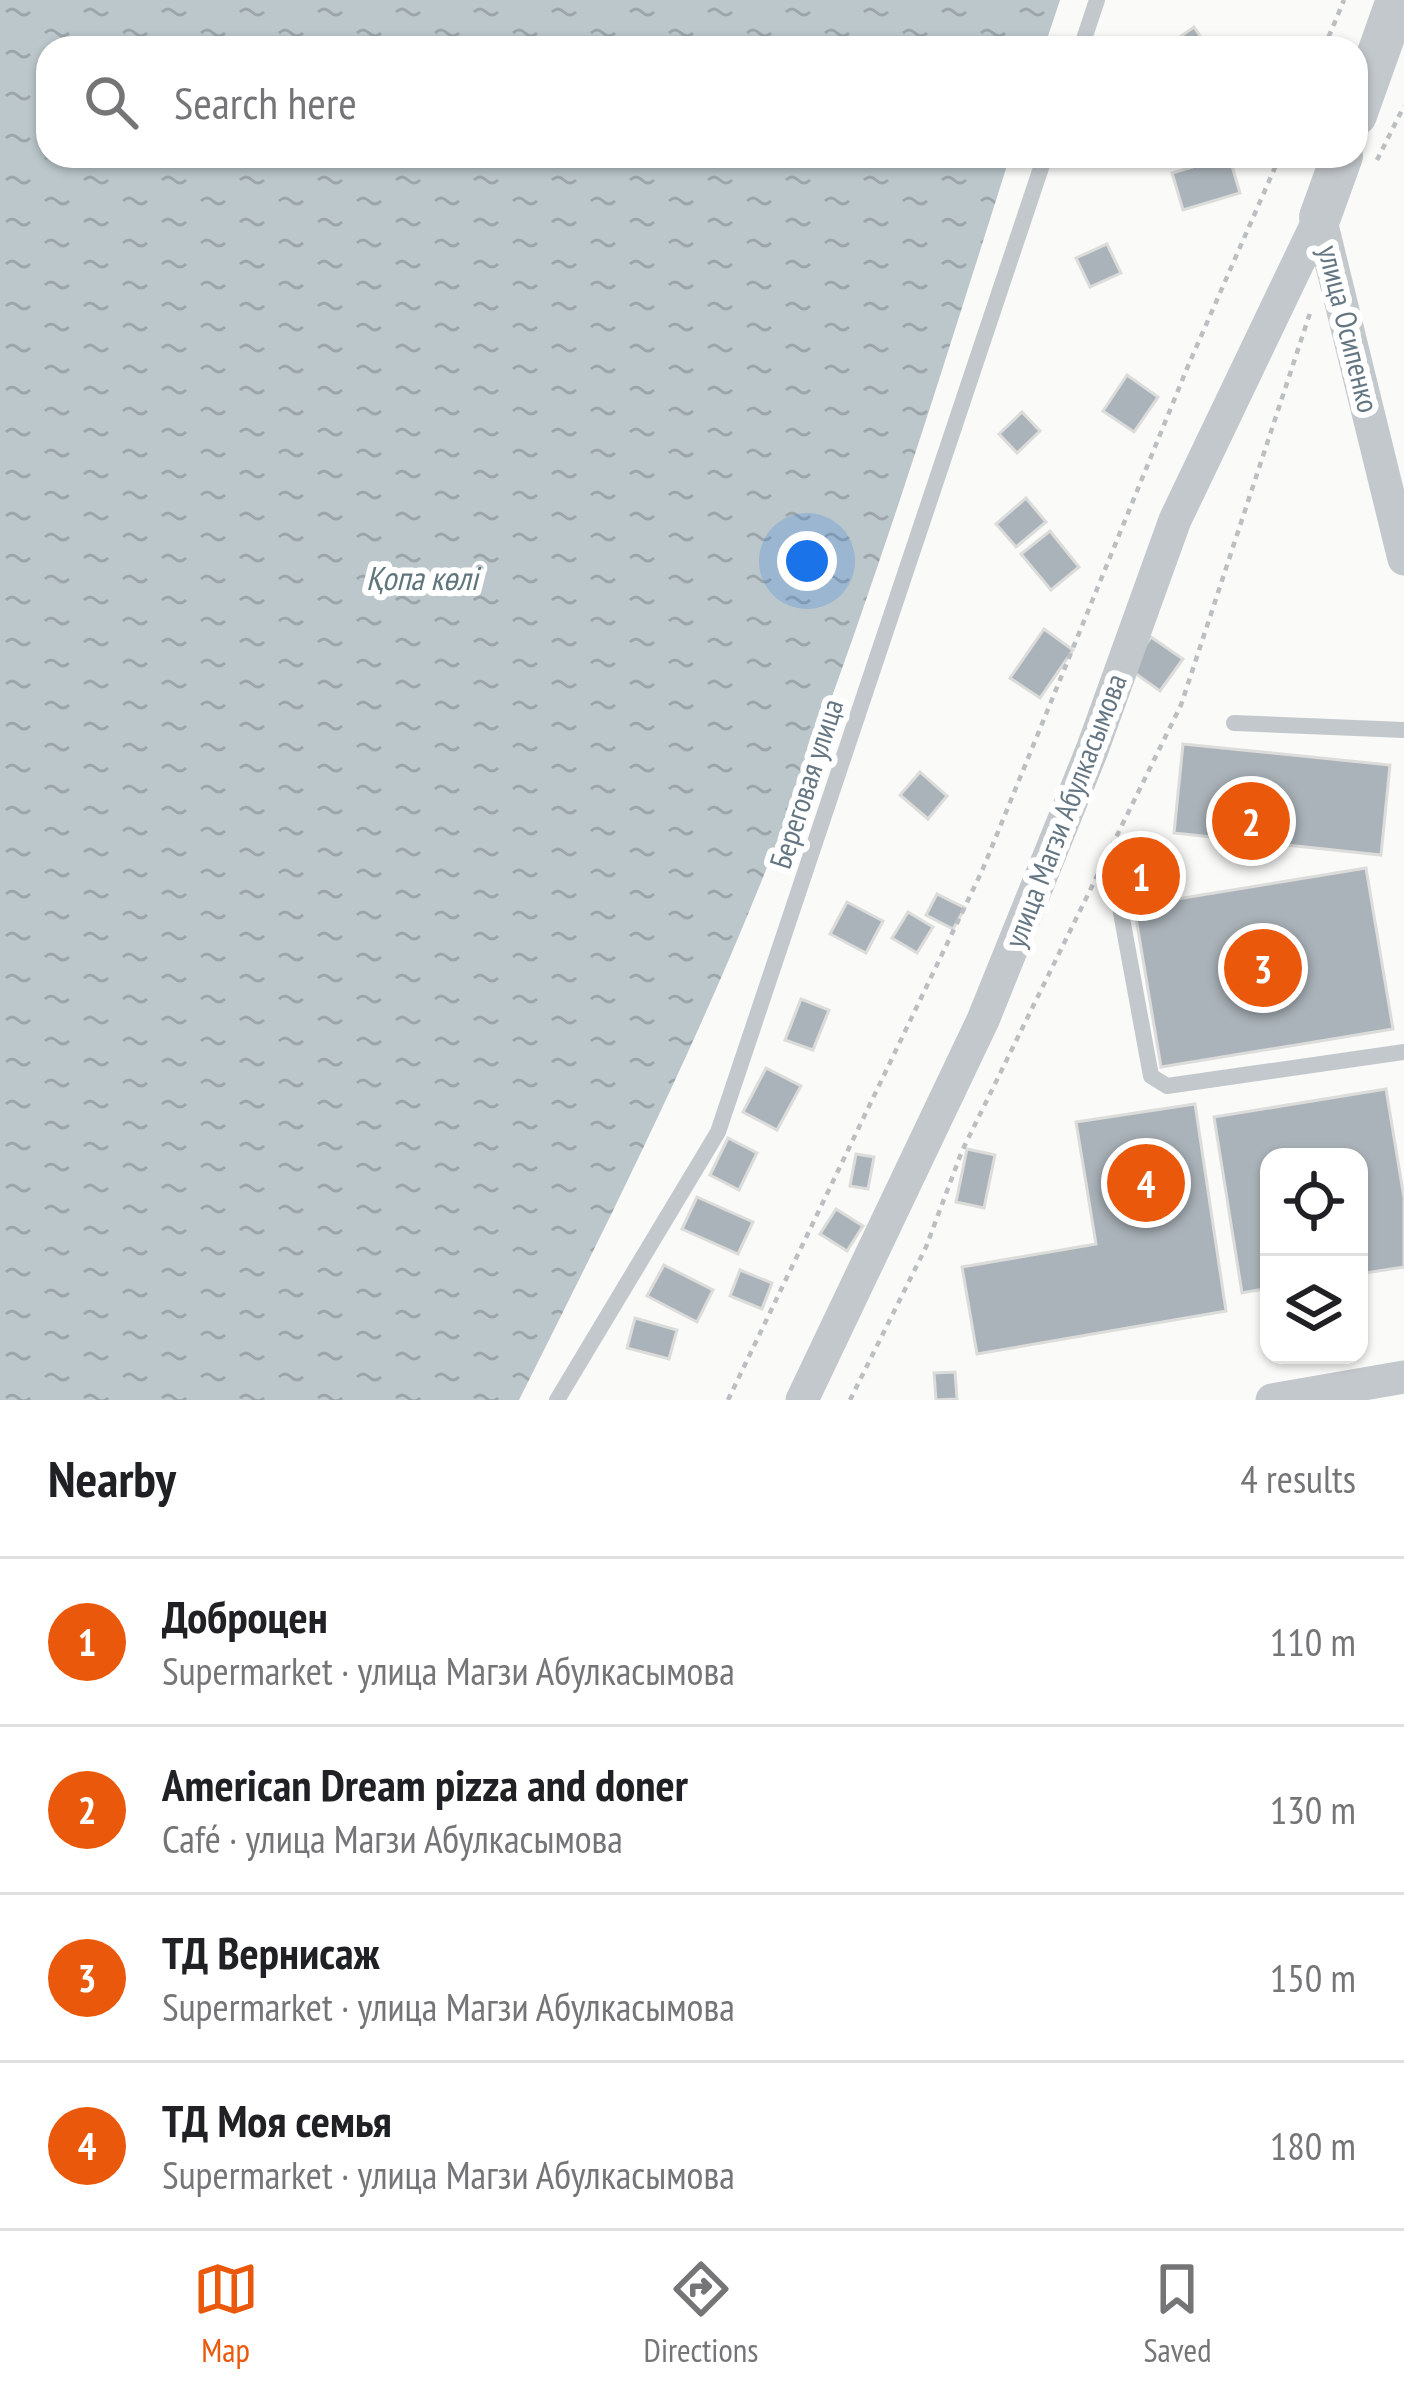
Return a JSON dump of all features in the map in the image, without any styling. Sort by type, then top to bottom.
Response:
[{"type":"street","points":[[1368,80],[1396,0]]},
{"type":"street","points":[[1325,236],[1354,168]]},
{"type":"street","name":"улица Осипенко","points":[[1325,236],[1390,433],[1404,559]]},
{"type":"street","name":"улица Магзи Абулкасымова","points":[[802,1400],[983,1020],[1092,750],[1175,520],[1325,236]]},
{"type":"street","points":[[1272,1400],[1404,1377]]},
{"type":"lane","points":[[1085,36],[1097,0]]},
{"type":"lane","name":"Береговая улица","points":[[556,1400],[718,1132],[1041,168]]},
{"type":"lane","points":[[1234,723],[1404,730]]},
{"type":"lane","points":[[1117,891],[1151,1076],[1167,1087],[1404,1052]]},
{"type":"path","points":[[1329,36],[1344,0]]},
{"type":"path","points":[[1368,149],[1404,106]]},
{"type":"path","points":[[728,1400],[982,871],[1188,366],[1275,168]]},
{"type":"path","points":[[850,1400],[926,1247],[962,1151],[1180,705],[1325,236]]},
{"type":"water","name":"Қопа көлі","points":[[0,0],[1060,0],[1048,36],[36,36],[36,168],[1006,168],[890,530],[791,806],[671,1088],[519,1400],[0,1400]]},
{"type":"building","points":[[1189,168],[1233,168],[1240,193],[1183,210],[1172,173]]},
{"type":"building","points":[[1107,244],[1121,273],[1090,287],[1076,258]]},
{"type":"building","points":[[1127,375],[1158,397],[1134,432],[1103,411]]},
{"type":"building","points":[[1022,412],[1040,431],[1017,453],[999,434]]},
{"type":"building","points":[[1026,498],[1046,522],[1016,547],[996,524]]},
{"type":"building","points":[[1050,531],[1079,567],[1051,590],[1021,554]]},
{"type":"building","points":[[1044,629],[1073,650],[1040,698],[1010,678]]},
{"type":"building","points":[[1151,637],[1183,659],[1160,691],[1129,669]]},
{"type":"building","points":[[1183,744],[1390,765],[1381,855],[1174,833]]},
{"type":"building","points":[[920,772],[947,796],[928,819],[900,795]]},
{"type":"building","points":[[1366,868],[1393,1029],[1161,1067],[1134,906]]},
{"type":"building","points":[[937,894],[965,908],[953,929],[926,915]]},
{"type":"building","points":[[847,902],[883,921],[866,953],[830,934]]},
{"type":"building","points":[[908,912],[933,927],[917,953],[892,938]]},
{"type":"building","points":[[801,999],[829,1010],[813,1050],[785,1040]]},
{"type":"building","points":[[766,1068],[801,1086],[777,1130],[743,1112]]},
{"type":"building","points":[[1386,1089],[1404,1198],[1404,1267],[1368,1273],[1368,1148],[1260,1148],[1260,1290],[1242,1293],[1214,1117]]},
{"type":"building","points":[[1195,1104],[1226,1311],[977,1354],[962,1267],[1096,1244],[1076,1122]]},
{"type":"building","points":[[728,1138],[757,1153],[739,1190],[710,1175]]},
{"type":"building","points":[[967,1149],[995,1155],[984,1208],[956,1202]]},
{"type":"building","points":[[856,1154],[874,1157],[868,1189],[850,1186]]},
{"type":"building","points":[[697,1197],[753,1222],[738,1254],[682,1229]]},
{"type":"building","points":[[836,1209],[863,1226],[847,1251],[820,1234]]},
{"type":"building","points":[[664,1265],[713,1290],[697,1322],[647,1296]]},
{"type":"building","points":[[740,1270],[772,1283],[762,1309],[730,1296]]},
{"type":"building","points":[[635,1318],[677,1330],[669,1359],[627,1348]]},
{"type":"building","points":[[955,1372],[957,1399],[936,1400],[934,1373]]},
{"type":"place","name":"American Dream pizza and doner","points":[[1251,821]]},
{"type":"place","name":"Доброцен","points":[[1141,876]]},
{"type":"place","name":"ТД Вернисаж","points":[[1263,968]]},
{"type":"place","name":"ТД Моя семья","points":[[1146,1183]]}]
